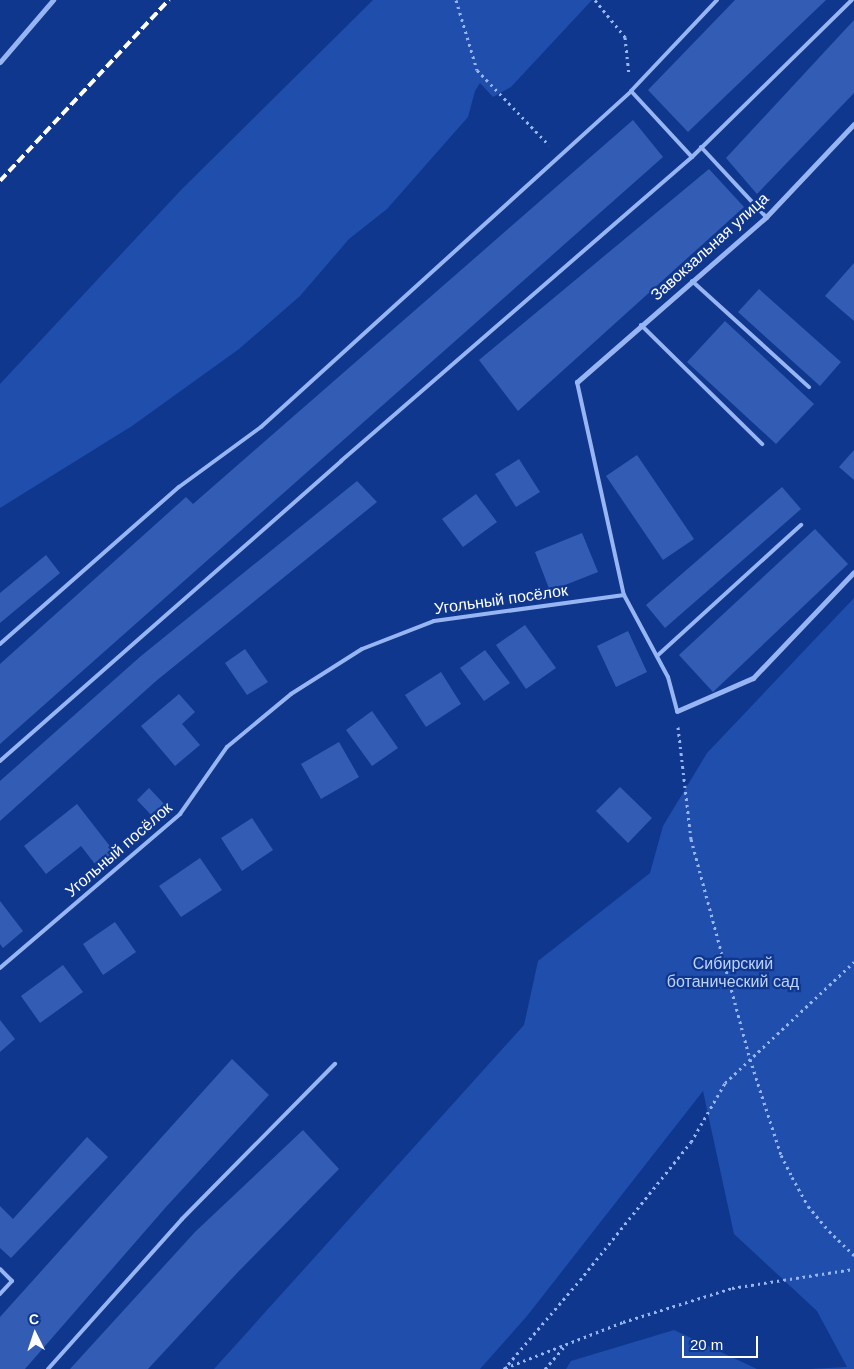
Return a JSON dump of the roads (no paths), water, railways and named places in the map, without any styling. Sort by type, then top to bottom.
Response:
[{"type":"street","points":[[0,62],[53,0]]},
{"type":"street","name":"Завокзальная улица","points":[[577,382],[766,217],[854,124]]},
{"type":"street","points":[[676,711],[753,678],[854,572]]},
{"type":"lane","points":[[0,644],[179,487],[261,427],[631,91],[717,0]]},
{"type":"lane","points":[[0,761],[341,461],[692,157],[852,0]]},
{"type":"lane","points":[[631,91],[692,157]]},
{"type":"lane","points":[[701,147],[766,217]]},
{"type":"lane","points":[[692,281],[809,387]]},
{"type":"lane","points":[[642,325],[762,444]]},
{"type":"lane","points":[[577,382],[624,595],[668,677],[676,711]]},
{"type":"lane","points":[[657,656],[802,525]]},
{"type":"lane","name":"Угольный посёлок","points":[[0,968],[180,814],[226,747],[291,694],[362,649],[434,621],[624,595]]},
{"type":"lane","points":[[48,1369],[182,1219],[335,1064]]},
{"type":"lane","points":[[0,1269],[12,1281],[0,1294]]},
{"type":"railway","points":[[0,181],[169,0]]},
{"type":"park label","name":"Сибирский ботанический сад","points":[[733,973]]}]
